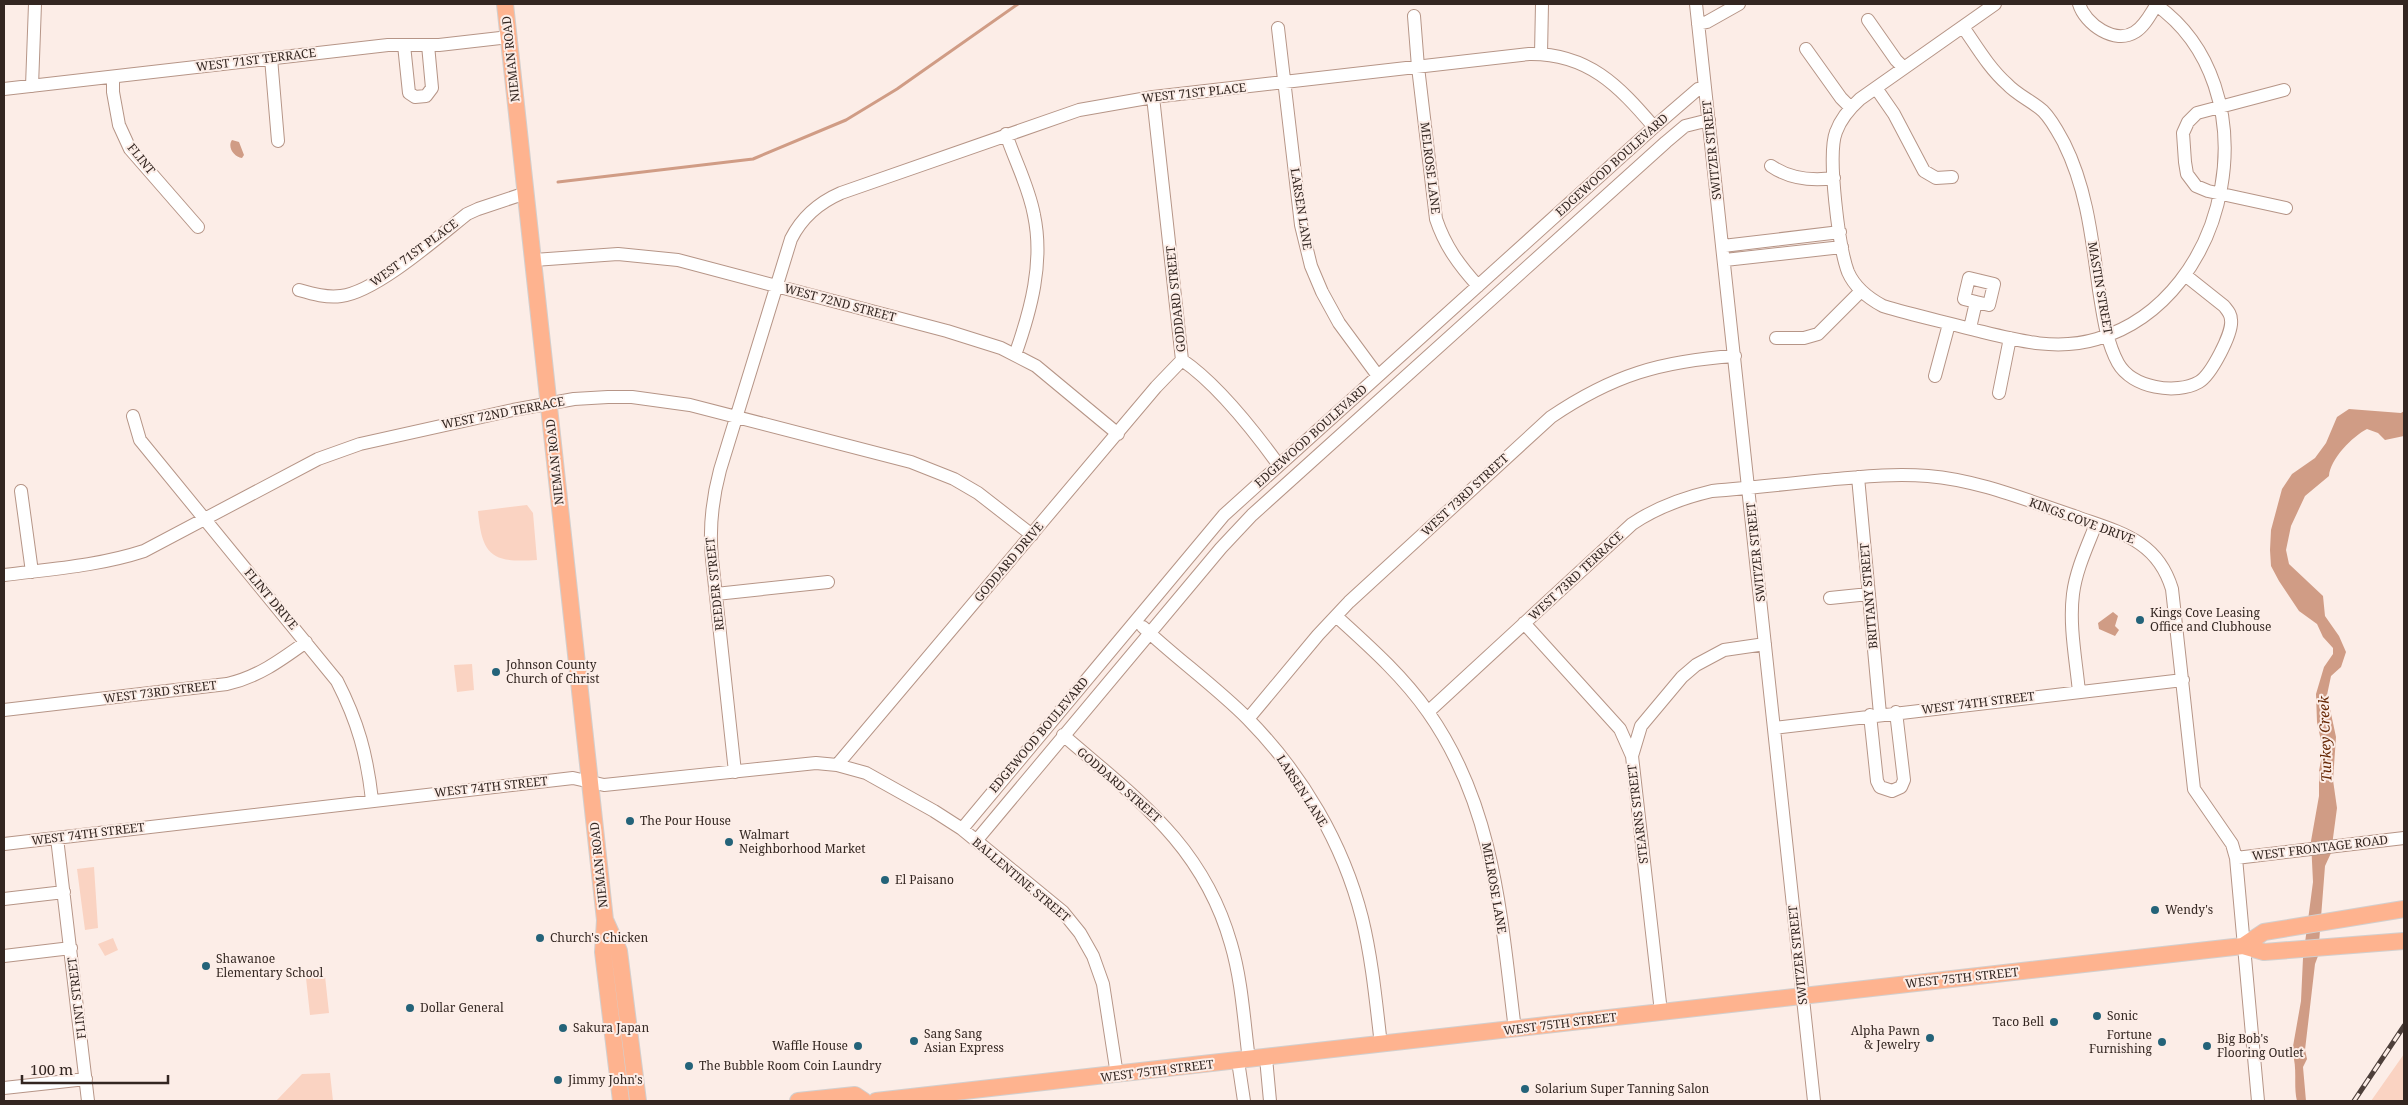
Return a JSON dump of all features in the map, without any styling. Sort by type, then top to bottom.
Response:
[{"type":"main road","name":"NIEMAN ROAD","points":[[505,4],[605,920],[603,952],[621,1101]]},
{"type":"main road","name":"WEST 75TH STREET","points":[[2243,946],[2264,932],[2404,910]]},
{"type":"main road","name":"NIEMAN ROAD","points":[[605,920],[619,951],[638,1101]]},
{"type":"main road","name":"WEST 75TH STREET","points":[[876,1101],[1116,1076],[2243,946],[2264,952],[2404,940]]},
{"type":"main road","points":[[798,1101],[855,1095],[864,1101]]},
{"type":"street","points":[[32,86],[35,4]]},
{"type":"street","points":[[1540,54],[1542,4]]},
{"type":"street","name":"SWITZER STREET","points":[[1696,4],[1814,1101]]},
{"type":"street","points":[[1698,24],[1707,22],[1739,4]]},
{"type":"street","points":[[1990,5],[1963,27],[1876,88],[1851,108],[1842,118],[1833,142],[1834,178],[1842,247],[1848,272],[1861,291],[1883,306],[2010,338],[2054,345],[2082,343],[2108,335],[2141,317],[2164,298],[2185,275],[2206,238],[2221,194],[2225,166],[2225,139],[2214,86],[2199,50],[2180,26],[2156,4],[2137,31],[2128,35],[2116,36],[2092,23],[2084,15],[2079,4]]},
{"type":"street","name":"MELROSE LANE","points":[[1414,16],[1418,67],[1436,219],[1441,234],[1453,256],[1478,286]]},
{"type":"street","points":[[1868,20],[1896,60],[1904,68]]},
{"type":"street","name":"MASTIN STREET","points":[[1963,27],[1995,72],[2008,86],[2036,105],[2050,119],[2064,143],[2076,169],[2086,205],[2112,350],[2119,365],[2130,376],[2144,383],[2169,389],[2187,387],[2202,380],[2210,373],[2228,334],[2232,320],[2224,306],[2185,275]]},
{"type":"street","name":"LARSEN LANE","points":[[1278,28],[1301,225],[1311,266],[1338,323],[1378,376]]},
{"type":"street","name":"WEST 71ST TERRACE","points":[[4,89],[388,45],[428,45],[509,37]]},
{"type":"street","points":[[404,45],[409,93],[415,97],[426,96],[432,88],[428,45]]},
{"type":"street","points":[[1806,49],[1841,98],[1851,108]]},
{"type":"street","name":"WEST 71ST PLACE","points":[[776,286],[790,238],[796,228],[820,203],[841,193],[1079,110],[1153,97],[1540,54],[1581,64],[1604,76],[1624,93],[1654,127]]},
{"type":"street","points":[[271,58],[278,141]]},
{"type":"street","name":"FLINT","points":[[113,77],[113,92],[119,125],[130,149],[198,227]]},
{"type":"street","name":"EDGEWOOD BOULEVARD","points":[[962,829],[1224,515],[1278,464],[1654,127],[1698,89],[1705,88]]},
{"type":"street","points":[[1876,88],[1894,114],[1924,171],[1936,178],[1952,177]]},
{"type":"street","points":[[2284,90],[2197,113],[2188,122],[2183,133],[2187,174],[2196,186],[2221,194],[2286,208]]},
{"type":"street","name":"GODDARD STREET","points":[[1153,97],[1182,360],[1195,368],[1215,388],[1278,464]]},
{"type":"street","name":"EDGEWOOD BOULEVARD","points":[[976,841],[1221,548],[1274,495],[1666,142],[1685,126],[1709,120]]},
{"type":"street","points":[[1006,134],[1034,213],[1038,254],[1035,282],[1015,355]]},
{"type":"street","points":[[1771,166],[1778,171],[1808,180],[1834,178]]},
{"type":"street","name":"WEST 71ST PLACE","points":[[299,290],[322,296],[342,296],[369,286],[467,214],[485,206],[526,193]]},
{"type":"street","points":[[1723,246],[1840,232]]},
{"type":"street","points":[[1725,260],[1842,247]]},
{"type":"street","name":"WEST 72ND STREET","points":[[534,260],[588,255],[653,257],[699,265],[948,331],[1001,348],[1015,355],[1051,377],[1118,434]]},
{"type":"street","name":"REEDER STREET","points":[[735,772],[710,537],[712,505],[776,286]]},
{"type":"street","points":[[1776,338],[1804,338],[1818,334],[1861,291]]},
{"type":"street","points":[[1970,328],[1976,302]]},
{"type":"street","points":[[1935,376],[1949,324]]},
{"type":"street","points":[[1999,393],[2010,338]]},
{"type":"street","name":"WEST 73RD STREET","points":[[1248,719],[1336,616],[1525,439],[1551,417],[1578,399],[1612,381],[1643,370],[1673,363],[1735,356]]},
{"type":"street","name":"GODDARD DRIVE","points":[[837,764],[1156,387],[1182,360]]},
{"type":"street","name":"WEST 72ND TERRACE","points":[[4,575],[90,565],[120,559],[144,551],[318,459],[360,444],[574,399],[632,397],[670,401],[893,456],[933,470],[978,493],[1032,535]]},
{"type":"street","name":"FLINT DRIVE","points":[[132,416],[140,440],[337,681],[352,709],[366,752],[372,800]]},
{"type":"street","name":"KINGS COVE DRIVE","points":[[1749,488],[1888,474],[1928,476],[1971,483],[2096,524],[2139,541],[2162,564],[2172,589],[2194,789],[2232,844],[2236,858],[2258,1101]]},
{"type":"street","name":"BRITTANY STREET","points":[[1858,477],[1869,594],[1877,781],[1880,787],[1892,791],[1901,787],[1904,780],[1896,712]]},
{"type":"street","name":"WEST 73RD TERRACE","points":[[1428,712],[1607,546],[1646,515],[1687,496],[1749,488]]},
{"type":"street","points":[[21,491],[32,572]]},
{"type":"street","points":[[2080,692],[2072,615],[2073,593],[2084,553],[2096,524]]},
{"type":"street","points":[[716,594],[828,582]]},
{"type":"street","points":[[1830,598],[1869,594]]},
{"type":"street","name":"MELROSE LANE","points":[[1336,616],[1378,654],[1428,712],[1467,783],[1490,853],[1515,1030]]},
{"type":"street","name":"LARSEN LANE","points":[[1135,620],[1248,719],[1294,773],[1318,810],[1338,849],[1353,888],[1367,942],[1380,1045]]},
{"type":"street","name":"STEARNS STREET","points":[[1524,623],[1620,729],[1632,756],[1661,1012]]},
{"type":"street","name":"WEST 73RD STREET","points":[[4,710],[241,681],[276,664],[306,642]]},
{"type":"street","points":[[1632,756],[1640,726],[1682,677],[1696,665],[1724,650],[1765,644]]},
{"type":"street","name":"WEST 74TH STREET","points":[[1774,728],[1896,712],[2183,680]]},
{"type":"street","name":"GODDARD STREET","points":[[1063,735],[1154,813],[1184,849],[1202,876],[1218,909],[1231,945],[1238,978],[1244,1101]]},
{"type":"street","name":"WEST 74TH STREET","points":[[4,844],[573,778],[604,785],[816,763],[837,764],[866,773],[962,829]]},
{"type":"street","name":"BALLENTINE STREET","points":[[962,829],[1063,912],[1080,933],[1093,956],[1103,984],[1116,1076]]},
{"type":"street","name":"FLINT STREET","points":[[57,838],[88,1101]]},
{"type":"street","name":"WEST FRONTAGE ROAD","points":[[2236,858],[2404,838]]},
{"type":"street","points":[[4,899],[64,892]]},
{"type":"street","name":"FLINT STREET","points":[[4,956],[71,948]]},
{"type":"street","points":[[1266,1058],[1270,1101]]},
{"type":"street","points":[[4,1088],[86,1079]]},
{"type":"shaded area","points":[[527,505],[533,513],[537,560],[509,560],[492,554],[483,538],[478,511]]},
{"type":"shaded area","points":[[472,664],[474,690],[457,692],[454,665]]},
{"type":"shaded area","points":[[94,867],[98,928],[85,930],[77,869]]},
{"type":"shaded area","points":[[113,938],[118,950],[105,956],[98,944]]},
{"type":"shaded area","points":[[325,976],[329,1013],[310,1015],[306,978]]},
{"type":"shaded area","points":[[2404,1054],[2404,1101],[2371,1101]]},
{"type":"shaded area","points":[[330,1073],[333,1101],[276,1101],[302,1074]]},
{"type":"water","points":[[232,140],[239,142],[244,155],[242,158],[236,156],[232,151],[230,146]]},
{"type":"water","name":"Turkey Creek","points":[[2349,409],[2401,413],[2404,411],[2404,436],[2385,440],[2378,433],[2367,429],[2349,442],[2333,462],[2329,476],[2305,496],[2291,526],[2286,550],[2289,564],[2323,596],[2325,616],[2339,636],[2346,652],[2341,667],[2331,676],[2327,695],[2336,737],[2333,780],[2337,808],[2331,853],[2325,866],[2318,956],[2315,964],[2305,1050],[2307,1059],[2303,1067],[2306,1101],[2297,1101],[2295,1064],[2292,1052],[2301,1001],[2303,958],[2313,882],[2311,841],[2319,796],[2319,771],[2323,750],[2317,722],[2316,694],[2324,667],[2333,654],[2333,648],[2323,637],[2317,624],[2299,611],[2271,566],[2271,530],[2282,489],[2292,474],[2315,458],[2326,443],[2337,417]]},
{"type":"water","points":[[2113,612],[2118,616],[2115,626],[2119,630],[2115,636],[2099,629],[2098,623]]},
{"type":"waterway","points":[[558,182],[753,159],[846,120],[897,89],[1018,4]]},
{"type":"railway","points":[[2354,1101],[2404,1026]]},
{"type":"place","name":"Kings Cove Leasing Office and Clubhouse","points":[[2140,620]]},
{"type":"place","name":"Johnson County Church of Christ","points":[[496,672]]},
{"type":"place","name":"The Pour House","points":[[630,821]]},
{"type":"place","name":"Walmart Neighborhood Market","points":[[729,842]]},
{"type":"place","name":"El Paisano","points":[[885,880]]},
{"type":"place","name":"Wendy's","points":[[2155,910]]},
{"type":"place","name":"Church's Chicken","points":[[540,938]]},
{"type":"place","name":"Shawanoe Elementary School","points":[[206,966]]},
{"type":"place","name":"Dollar General","points":[[410,1008]]},
{"type":"place","name":"Sonic","points":[[2097,1016]]},
{"type":"place","name":"Taco Bell","points":[[2054,1022]]},
{"type":"place","name":"Sakura Japan","points":[[563,1028]]},
{"type":"place","name":"Alpha Pawn & Jewelry","points":[[1930,1038]]},
{"type":"place","name":"Sang Sang Asian Express","points":[[914,1041]]},
{"type":"place","name":"Fortune Furnishing","points":[[2162,1042]]},
{"type":"place","name":"Waffle House","points":[[858,1046]]},
{"type":"place","name":"Big Bob's Flooring Outlet","points":[[2207,1046]]},
{"type":"place","name":"The Bubble Room Coin Laundry","points":[[689,1066]]},
{"type":"place","name":"Jimmy John's","points":[[558,1080]]},
{"type":"place","name":"Solarium Super Tanning Salon","points":[[1525,1089]]}]
